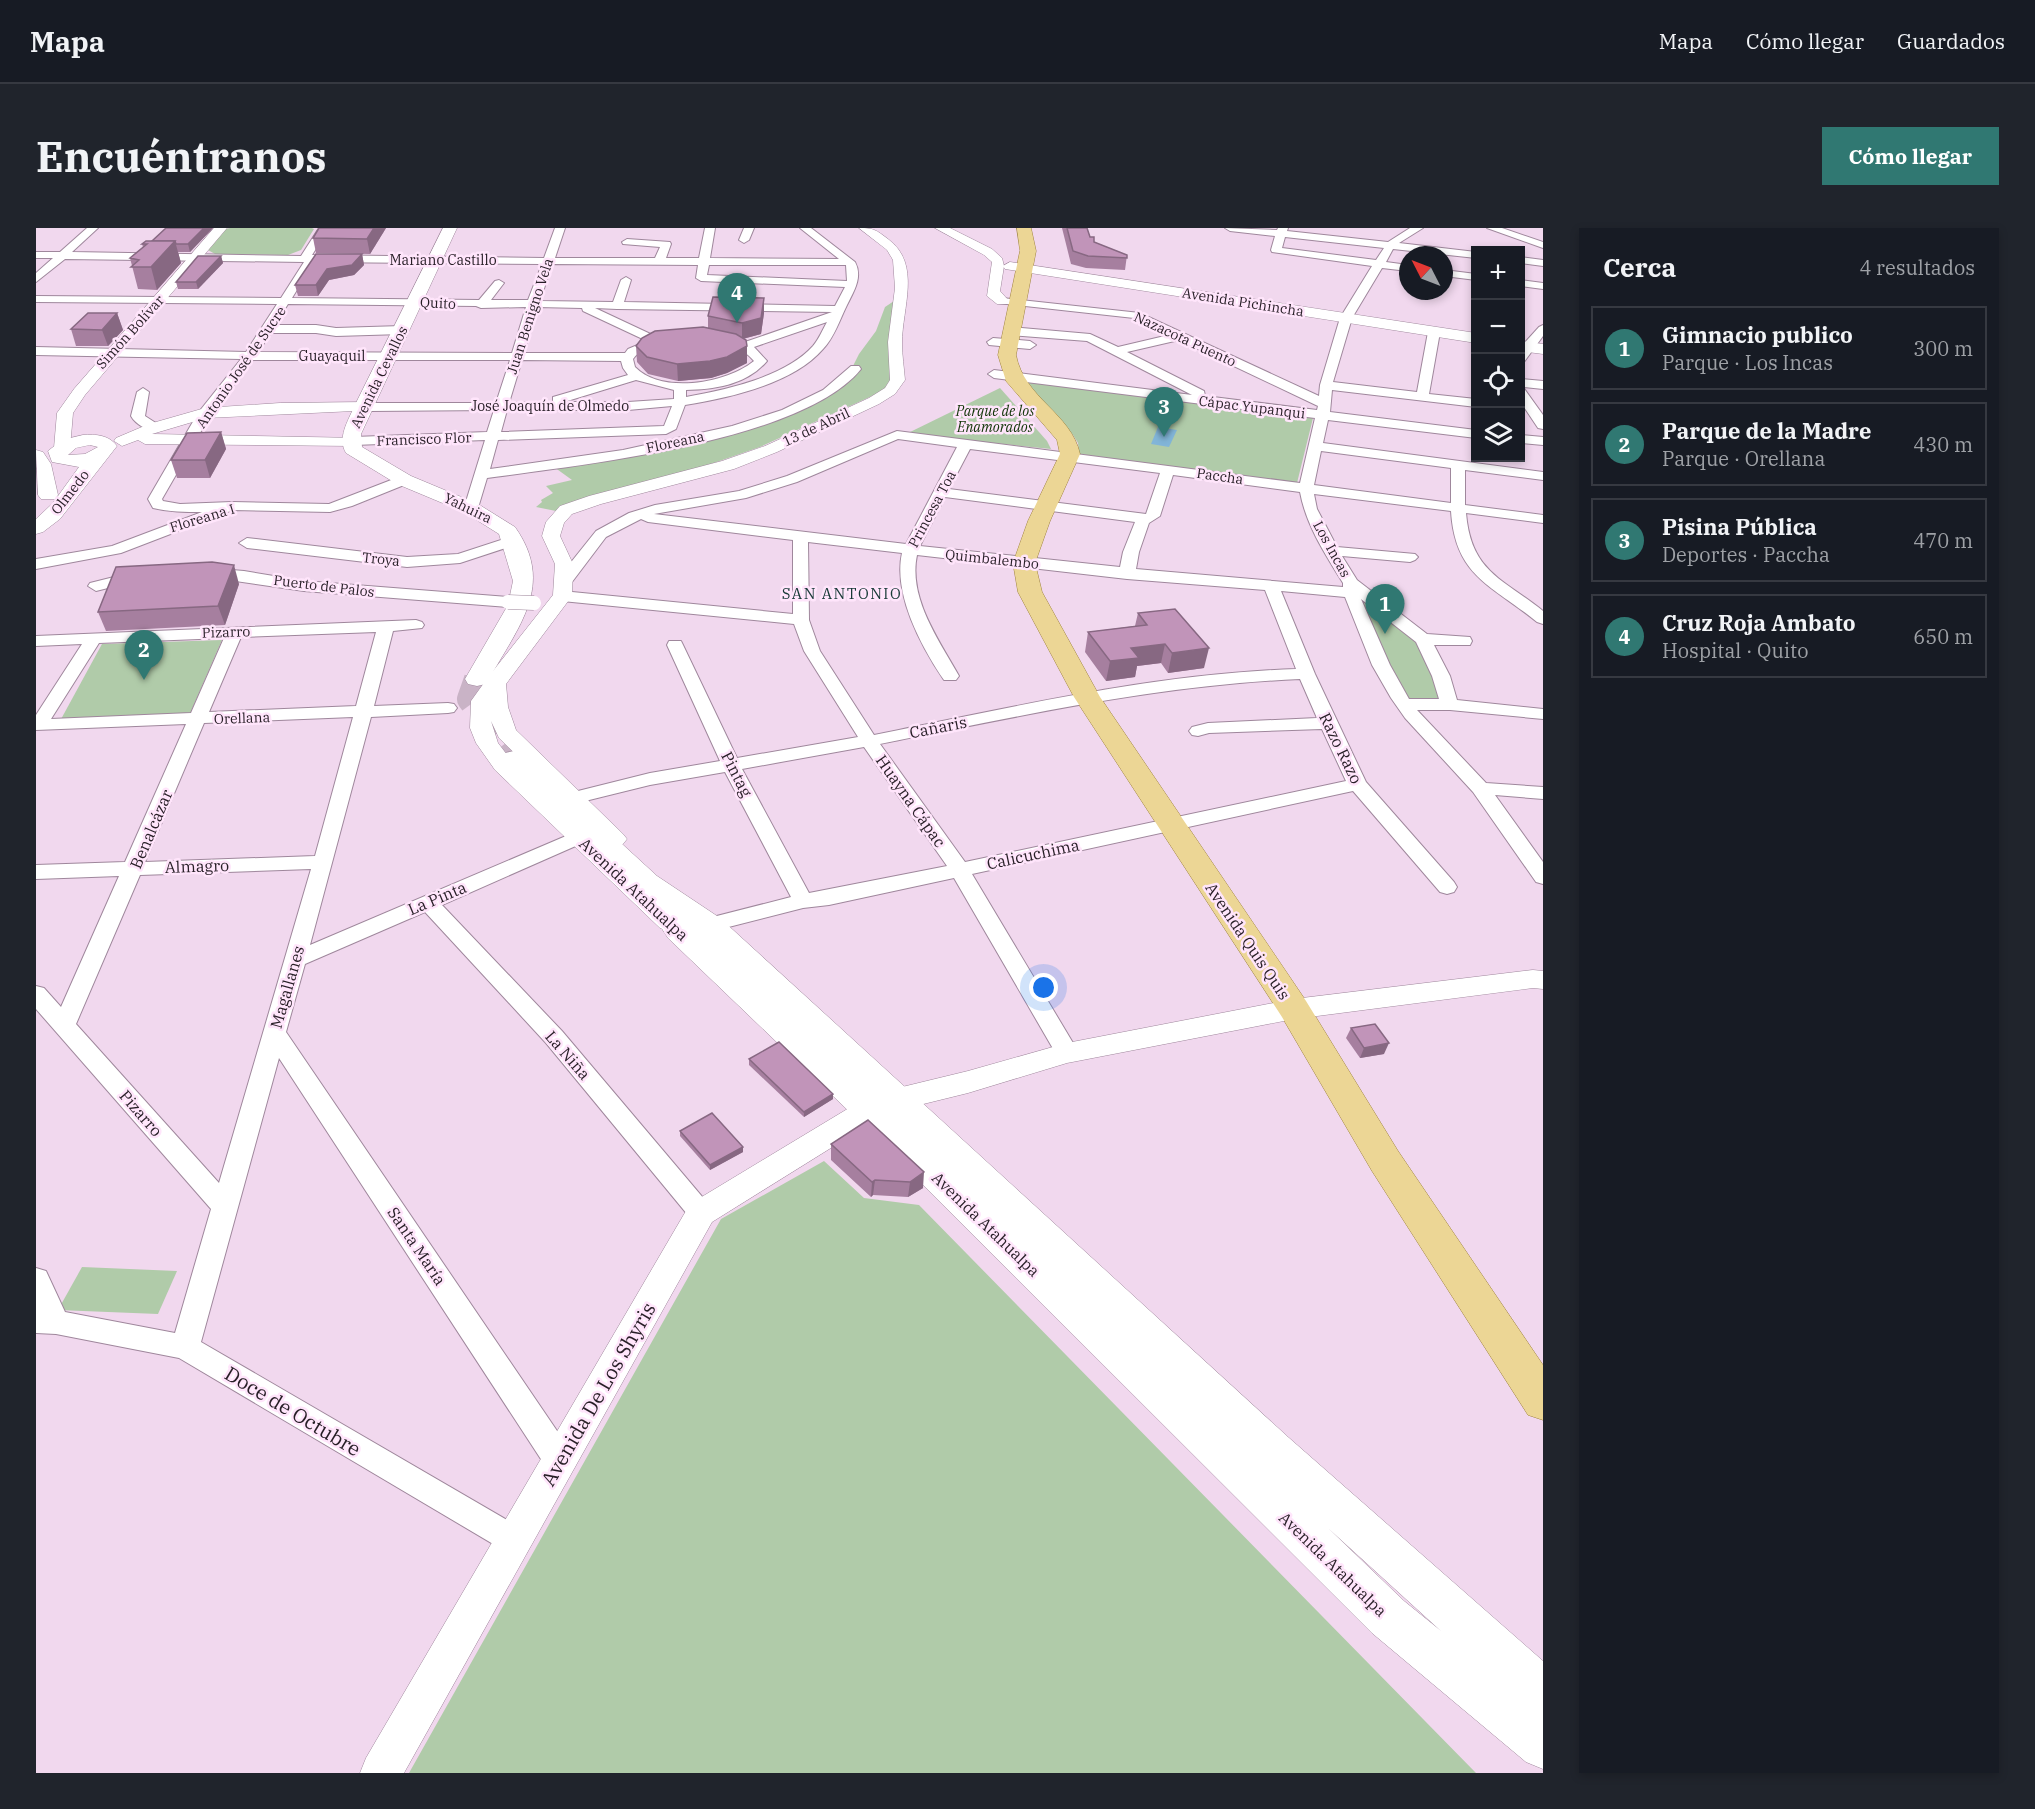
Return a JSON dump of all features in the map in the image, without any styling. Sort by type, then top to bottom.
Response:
[{"type":"main road","name":"Avenida Cevallos","points":[[354,441],[352,434],[418,303],[450,228]]},
{"type":"main road","name":"Avenida Cevallos","points":[[438,260],[457,228]]},
{"type":"main road","points":[[1014,228],[1018,267],[1005,339],[991,352],[1003,375],[1053,436],[1065,459],[1024,563]]},
{"type":"main road","points":[[1018,267],[1028,252],[1024,228]]},
{"type":"main road","name":"Avenida Pichincha","points":[[1018,267],[1471,337]]},
{"type":"main road","name":"Avenida Cevallos","points":[[392,357],[402,330],[418,303]]},
{"type":"main road","points":[[36,440],[46,449],[61,450],[83,460],[111,446]]},
{"type":"main road","name":"Yahuira","points":[[354,441],[353,449],[404,480],[471,508],[508,531],[524,581],[519,605],[487,680]]},
{"type":"main road","name":"Olmedo","points":[[36,528],[47,522],[111,446]]},
{"type":"main road","points":[[36,450],[61,450]]},
{"type":"main road","points":[[42,501],[59,474],[61,450]]},
{"type":"main road","points":[[36,456],[41,464],[42,501]]},
{"type":"main road","name":"Avenida Quis Quis","points":[[1024,563],[1030,592],[1087,697],[1294,1009],[1385,1161],[1543,1401]]},
{"type":"main road","points":[[514,759],[647,883],[696,925]]},
{"type":"main road","name":"Avenida Atahualpa","points":[[696,925],[884,1105],[1388,1617],[1543,1745]]},
{"type":"main road","name":"Avenida Atahualpa","points":[[884,1105],[1543,1692]]},
{"type":"street","points":[[36,279],[93,228]]},
{"type":"street","name":"Simón Bolívar","points":[[61,450],[65,413],[78,392],[221,228]]},
{"type":"street","name":"Antonio José de Sucre","points":[[232,506],[173,508],[156,504],[156,496],[205,413],[250,356],[286,301],[311,259],[306,256],[324,228]]},
{"type":"street","name":"Juan Benigno Vela","points":[[471,508],[532,306],[560,228]]},
{"type":"street","points":[[704,337],[707,310],[699,302],[702,263],[710,228]]},
{"type":"street","points":[[744,240],[749,228]]},
{"type":"street","points":[[701,278],[852,284],[853,268],[850,262],[805,228]]},
{"type":"street","name":"13 de Abril","points":[[553,597],[562,553],[551,536],[555,522],[566,510],[728,465],[874,401],[890,391],[897,380],[895,342],[902,288],[899,261],[892,248],[865,228]]},
{"type":"street","points":[[941,228],[988,252],[998,261],[999,268],[992,286],[994,296],[1010,302]]},
{"type":"street","points":[[1230,228],[1282,231],[1471,254]]},
{"type":"street","name":"Los Incas","points":[[1418,228],[1402,236],[1390,246],[1346,318],[1326,385],[1324,410],[1306,488],[1310,509],[1351,588],[1381,665],[1410,714],[1480,788],[1543,877]]},
{"type":"street","points":[[1492,228],[1543,244]]},
{"type":"street","points":[[1282,231],[1276,250],[1399,267]]},
{"type":"street","points":[[1529,240],[1543,237]]},
{"type":"street","points":[[627,242],[666,244],[660,262]]},
{"type":"street","name":"Mariano Castillo","points":[[36,255],[702,263],[850,262]]},
{"type":"street","points":[[1525,261],[1543,263]]},
{"type":"street","points":[[1453,274],[1471,276]]},
{"type":"street","points":[[617,306],[626,280]]},
{"type":"street","points":[[481,305],[499,283]]},
{"type":"street","name":"José Joaquín de Olmedo","points":[[111,446],[155,428],[205,413],[280,408],[628,406],[680,402],[716,396],[748,387],[802,363],[820,346],[852,284]]},
{"type":"street","points":[[1525,284],[1543,286]]},
{"type":"street","name":"Quito","points":[[36,299],[617,306],[837,312]]},
{"type":"street","name":"Nazacota Puento","points":[[1010,302],[1129,313],[1324,410]]},
{"type":"street","points":[[582,306],[656,342]]},
{"type":"street","points":[[745,346],[837,312]]},
{"type":"street","points":[[267,329],[316,329],[336,332],[402,330]]},
{"type":"street","points":[[1528,350],[1543,329]]},
{"type":"street","points":[[1422,397],[1434,332]]},
{"type":"street","points":[[1005,339],[1085,336],[1215,402]]},
{"type":"street","points":[[1119,352],[1179,336]]},
{"type":"street","points":[[761,361],[742,376],[730,381],[698,386],[663,384],[637,376],[627,364],[628,357],[634,351],[656,342],[704,337],[745,346],[761,361],[802,363]]},
{"type":"street","name":"Guayaquil","points":[[36,351],[250,356],[628,357]]},
{"type":"street","name":"Floreana","points":[[480,475],[602,457],[692,440],[778,416],[796,410],[824,395],[848,378],[855,369]]},
{"type":"street","name":"Cápac Yupanqui","points":[[1003,375],[1215,402],[1324,410],[1471,433]]},
{"type":"street","points":[[534,407],[637,376]]},
{"type":"street","points":[[730,381],[748,387]]},
{"type":"street","points":[[1525,383],[1543,385]]},
{"type":"street","points":[[1326,385],[1471,402]]},
{"type":"street","points":[[680,386],[680,402]]},
{"type":"street","points":[[1525,390],[1543,425]]},
{"type":"street","points":[[143,392],[138,416],[140,420],[155,428]]},
{"type":"street","name":"Francisco Flor","points":[[111,446],[143,438],[354,441],[669,429],[680,402]]},
{"type":"street","name":"Paccha","points":[[634,516],[655,509],[752,492],[792,479],[897,435],[966,443],[1065,459],[1168,469],[1543,519]]},
{"type":"street","points":[[1525,439],[1543,441]]},
{"type":"street","name":"Princesa Toa","points":[[950,676],[909,591],[905,570],[910,550],[943,492],[966,443]]},
{"type":"street","points":[[1316,446],[1543,476]]},
{"type":"street","points":[[1458,464],[1458,508],[1467,553],[1486,575],[1543,619]]},
{"type":"street","points":[[943,492],[1045,507],[1146,518],[1153,516],[1168,469]]},
{"type":"street","name":"Floreana I","points":[[36,564],[116,549],[232,506],[335,507],[404,480]]},
{"type":"street","points":[[553,597],[601,534],[634,516]]},
{"type":"street","name":"Quimbalembo","points":[[634,516],[1127,574],[1271,586],[1351,588]]},
{"type":"street","points":[[1127,574],[1131,552],[1146,518]]},
{"type":"street","name":"Huayna Cápac","points":[[800,536],[801,620],[812,651],[868,741],[959,869],[1066,1053]]},
{"type":"street","name":"Troya","points":[[247,543],[407,562],[460,558],[513,541]]},
{"type":"street","points":[[1331,552],[1410,557]]},
{"type":"street","name":"Puerto de Palos","points":[[195,574],[244,576],[304,586],[508,602],[553,597],[801,620]]},
{"type":"street","points":[[96,586],[126,577],[150,575]]},
{"type":"street","name":"Razo Razo","points":[[1271,586],[1306,675],[1357,784],[1447,887]]},
{"type":"street","points":[[1351,588],[1423,639],[1441,676],[1450,705]]},
{"type":"street","name":"Avenida Atahualpa","points":[[553,597],[487,680],[479,714],[484,740],[503,765],[580,837],[696,925]]},
{"type":"street","name":"Pizarro","points":[[36,641],[416,625]]},
{"type":"street","name":"Magallanes","points":[[185,1347],[323,862],[386,626]]},
{"type":"street","name":"Benalcázar","points":[[64,1024],[134,869],[235,632]]},
{"type":"street","points":[[38,724],[95,637]]},
{"type":"street","points":[[1423,639],[1464,641]]},
{"type":"street","name":"Pintag","points":[[675,645],[731,765],[803,901]]},
{"type":"street","name":"Cañaris","points":[[573,798],[650,779],[868,741],[1087,697],[1251,676],[1306,675]]},
{"type":"street","name":"Avenida Atahualpa","points":[[487,680],[494,690],[499,717],[507,733],[696,925]]},
{"type":"street","points":[[1405,704],[1450,705],[1543,714]]},
{"type":"street","name":"Orellana","points":[[38,724],[448,708]]},
{"type":"street","points":[[1198,731],[1208,728],[1328,723]]},
{"type":"street","name":"Calicuchima","points":[[696,925],[1172,826],[1357,784]]},
{"type":"street","points":[[1480,788],[1543,793]]},
{"type":"street","name":"La Pinta","points":[[295,960],[580,837]]},
{"type":"street","name":"Almagro","points":[[36,872],[323,862]]},
{"type":"street","name":"La Niña","points":[[427,902],[554,1037],[701,1214]]},
{"type":"street","name":"Avenida De Los Shyris","points":[[381,1773],[701,1214],[884,1105],[1066,1053],[1294,1009],[1512,981],[1543,980]]},
{"type":"street","name":"Pizarro","points":[[36,994],[193,1173],[224,1204]]},
{"type":"street","name":"Santa María","points":[[274,1032],[559,1460]]},
{"type":"street","points":[[36,1279],[46,1321]]},
{"type":"street","name":"Doce de Octubre","points":[[46,1321],[185,1347],[515,1542]]},
{"type":"green space","points":[[225,229],[314,229],[301,250],[288,255],[215,254],[208,250]]},
{"type":"green space","points":[[894,301],[889,363],[891,381],[883,391],[760,447],[705,466],[601,494],[556,511],[536,507],[542,502],[541,500],[553,493],[546,486],[572,480],[554,467],[678,445],[795,407],[834,386],[849,374],[859,354],[876,331],[885,307]]},
{"type":"green space","points":[[1037,381],[1313,418],[1297,483],[1079,454],[1078,443],[1073,435],[1024,383]]},
{"type":"green space","name":"Parque de los Enamorados","points":[[1000,388],[1047,441],[1051,449],[906,434]]},
{"type":"green space","points":[[1358,596],[1426,636],[1455,702],[1405,698]]},
{"type":"green space","points":[[222,640],[189,716],[60,721],[102,644]]},
{"type":"green space","points":[[824,1161],[864,1198],[919,1205],[1476,1773],[409,1773],[721,1219]]},
{"type":"green space","points":[[82,1267],[177,1271],[158,1314],[58,1310]]},
{"type":"water","points":[[1158,427],[1177,430],[1169,447],[1151,444]]},
{"type":"building","points":[[166,228],[204,228],[188,244],[176,244],[175,241],[152,241]]},
{"type":"building","points":[[319,228],[374,228],[367,239],[313,238]]},
{"type":"building","points":[[1067,228],[1087,228],[1090,237],[1094,237],[1094,242],[1127,255],[1127,258],[1088,256],[1073,251]]},
{"type":"building","points":[[146,241],[175,241],[151,267],[131,267],[139,260],[130,258],[147,244],[142,244]]},
{"type":"building","points":[[316,254],[362,254],[352,265],[327,269],[316,285],[295,285]]},
{"type":"building","points":[[198,256],[221,256],[196,282],[176,282]]},
{"type":"building","points":[[713,297],[764,298],[761,318],[742,323],[708,316]]},
{"type":"building","points":[[88,313],[117,313],[102,330],[71,329]]},
{"type":"building","points":[[703,327],[736,334],[746,340],[747,346],[727,357],[677,364],[647,357],[636,346],[642,338],[655,331]]},
{"type":"building","points":[[221,432],[205,460],[171,460],[187,433]]},
{"type":"building","points":[[212,562],[234,565],[218,606],[98,612],[116,567]]},
{"type":"building","points":[[1175,609],[1209,648],[1172,653],[1165,644],[1131,648],[1139,658],[1110,661],[1088,632],[1147,625],[1138,613]]},
{"type":"building","points":[[1375,1024],[1389,1043],[1364,1048],[1351,1028]]},
{"type":"building","points":[[779,1042],[833,1094],[804,1112],[749,1059]]},
{"type":"building","points":[[712,1113],[743,1147],[710,1165],[680,1131]]},
{"type":"building","points":[[868,1120],[924,1172],[910,1182],[875,1180],[872,1182],[831,1144]]},
{"type":"tunnel","points":[[477,679],[470,699],[514,759]]},
{"type":"place","name":"Cruz Roja Ambato","points":[[737,323]]},
{"type":"place","name":"Pisina Pública","points":[[1164,437]]},
{"type":"place","name":"Gimnacio publico","points":[[1385,634]]},
{"type":"place","name":"Parque de la Madre","points":[[144,680]]},
{"type":"district","name":"SAN ANTONIO","points":[[842,593]]}]
